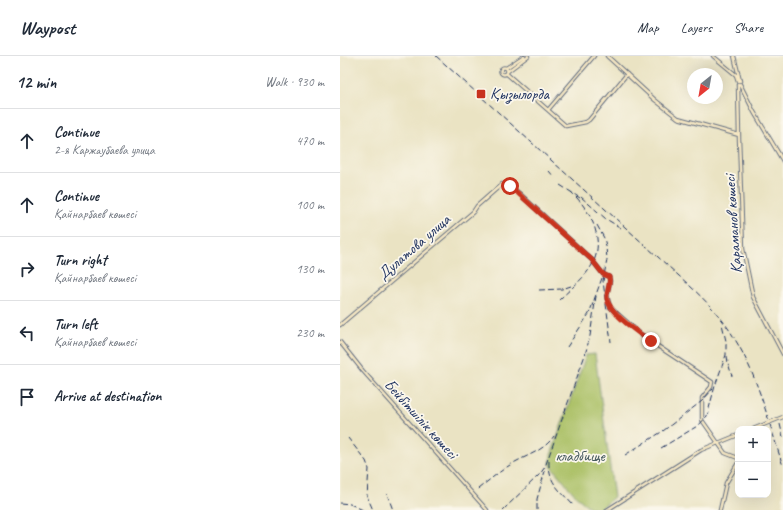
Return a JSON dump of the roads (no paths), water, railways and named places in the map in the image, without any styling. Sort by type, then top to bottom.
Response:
[{"type":"street","points":[[507,71],[524,56]]},
{"type":"street","points":[[507,71],[528,56]]},
{"type":"street","points":[[548,110],[594,56]]},
{"type":"street","points":[[607,56],[678,118],[739,136]]},
{"type":"street","points":[[713,56],[737,74]]},
{"type":"street","name":"Қараманов көшесі","points":[[734,56],[739,82],[739,136],[743,249],[750,287],[756,305],[783,354]]},
{"type":"street","points":[[507,71],[566,126],[586,122],[627,74]]},
{"type":"street","points":[[739,82],[754,112],[783,161]]},
{"type":"street","name":"Дулатова улица","points":[[340,325],[474,212],[477,206],[502,184],[510,186],[592,260],[603,274],[609,277],[610,281],[607,295],[610,307],[644,337],[712,382],[711,387],[702,398],[701,417],[718,443]]},
{"type":"street","name":"Бейбітшілік көшесі","points":[[340,342],[363,371],[487,510]]},
{"type":"street","points":[[760,426],[783,417]]},
{"type":"street","points":[[607,510],[701,450],[735,436]]},
{"type":"street","points":[[718,443],[725,453],[735,457]]},
{"type":"street","points":[[720,510],[726,483],[735,468]]},
{"type":"railway","points":[[436,56],[689,285],[715,311],[731,333],[751,371],[763,402],[783,466]]},
{"type":"railway","points":[[549,171],[554,177]]},
{"type":"railway","points":[[560,185],[571,192]]},
{"type":"railway","points":[[559,300],[585,275],[594,261],[597,250],[595,229],[591,219],[586,209],[571,192],[580,198]]},
{"type":"railway","points":[[581,197],[606,219],[621,228]]},
{"type":"railway","points":[[597,225],[604,238],[606,246],[607,260],[603,281],[611,342]]},
{"type":"railway","points":[[567,347],[589,314],[602,278]]},
{"type":"railway","points":[[539,290],[562,289],[571,286]]},
{"type":"railway","points":[[503,510],[540,474],[545,467],[585,355],[590,336],[596,296]]},
{"type":"railway","points":[[661,448],[699,425],[707,416],[715,386],[726,355],[726,341],[722,324]]},
{"type":"railway","points":[[727,356],[732,376]]},
{"type":"railway","points":[[625,455],[663,431],[702,401],[713,389]]},
{"type":"railway","points":[[780,424],[783,437]]},
{"type":"railway","points":[[478,489],[510,465],[545,446],[554,436]]},
{"type":"railway","points":[[348,438],[366,461],[369,469],[367,496],[373,510]]},
{"type":"railway","points":[[549,461],[549,469],[552,480],[573,505]]},
{"type":"railway","points":[[537,510],[537,499],[545,471]]},
{"type":"railway","points":[[387,494],[393,510]]},
{"type":"railway","points":[[340,503],[350,504],[363,510]]},
{"type":"place","name":"Қызылорда","points":[[481,94]]},
{"type":"park label","name":"кладбище","points":[[580,456]]}]
